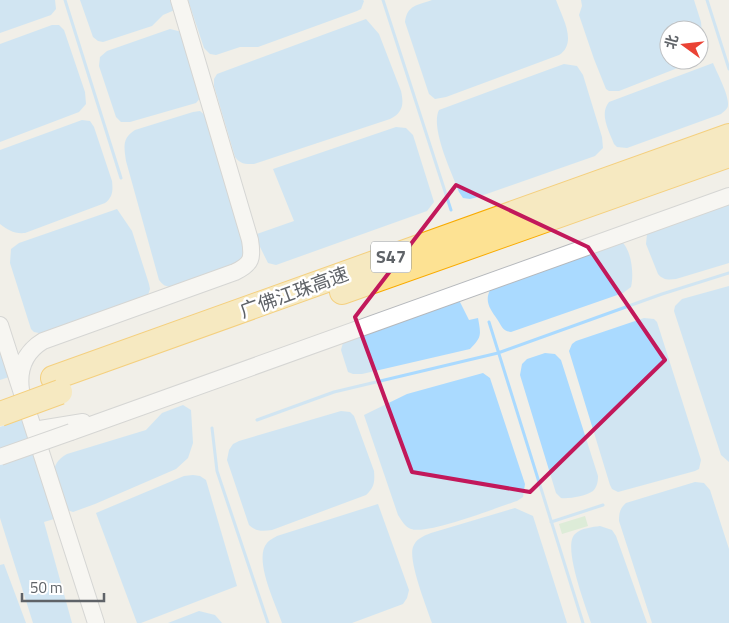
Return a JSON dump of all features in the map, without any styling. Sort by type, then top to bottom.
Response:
[{"type":"highway","name":"广佛江珠高速","points":[[0,414],[57,385],[729,136]]},
{"type":"highway","name":"广佛江珠高速","points":[[10,393],[57,385],[729,155]]},
{"type":"street","points":[[10,393],[20,374],[25,358],[36,345],[43,341],[235,272],[244,268],[250,260],[252,255],[250,240],[180,0]]},
{"type":"street","points":[[0,457],[729,196]]},
{"type":"street","points":[[0,325],[10,393],[34,430],[96,623]]},
{"type":"street","points":[[34,430],[108,418]]},
{"type":"highlighted area","points":[[456,185],[588,247],[665,360],[530,492],[412,472],[355,317]]},
{"type":"green space","points":[[585,516],[588,526],[562,534],[559,524]]},
{"type":"water","points":[[0,0],[55,0],[56,9],[51,15],[0,33]]},
{"type":"water","points":[[80,0],[174,0],[177,9],[163,15],[152,26],[103,42],[93,37]]},
{"type":"water","points":[[188,0],[364,1],[361,9],[357,11],[258,47],[240,47],[216,55],[210,54],[204,48]]},
{"type":"water","points":[[432,0],[556,0],[567,29],[568,37],[565,50],[559,55],[446,97],[435,99],[429,94],[405,22],[408,12],[414,6]]},
{"type":"water","points":[[581,0],[694,0],[700,20],[659,20],[659,70],[673,70],[619,91],[609,91],[606,89],[594,59],[579,15],[582,6]]},
{"type":"water","points":[[366,19],[379,34],[401,91],[402,108],[398,114],[390,119],[254,164],[239,161],[235,157],[214,86],[214,79],[217,74]]},
{"type":"water","points":[[52,25],[59,25],[64,30],[85,92],[86,104],[79,112],[0,142],[0,44]]},
{"type":"water","points":[[170,29],[182,32],[202,96],[196,103],[130,122],[121,122],[116,117],[99,66],[100,57],[107,51]]},
{"type":"water","points":[[713,63],[728,101],[727,108],[721,114],[627,148],[617,147],[614,144],[605,117],[606,107],[609,102],[694,70],[709,70],[709,64]]},
{"type":"water","points":[[564,64],[577,66],[583,75],[602,137],[603,148],[595,156],[478,197],[463,198],[443,151],[437,128],[439,110]]},
{"type":"water","points":[[200,111],[206,116],[245,246],[243,260],[168,287],[159,280],[126,161],[125,143],[128,136],[135,130]]},
{"type":"water","points":[[82,120],[90,121],[94,127],[112,181],[110,198],[105,203],[25,233],[11,231],[0,224],[0,150]]},
{"type":"water","points":[[396,127],[406,128],[413,135],[434,202],[427,211],[276,265],[268,263],[254,235],[294,221],[273,169]]},
{"type":"water","points":[[729,201],[729,263],[676,279],[666,279],[660,276],[646,244],[647,234]]},
{"type":"water","points":[[117,209],[132,231],[149,284],[148,295],[44,334],[34,332],[31,329],[10,263],[11,249],[19,243]]},
{"type":"water","points":[[621,241],[628,250],[632,270],[631,287],[623,293],[511,332],[503,328],[491,309],[488,302],[490,290]]},
{"type":"water","points":[[729,286],[729,462],[721,455],[674,311],[675,306],[682,299]]},
{"type":"water","points":[[458,298],[469,320],[478,318],[480,335],[470,349],[362,374],[348,372],[341,350],[344,339]]},
{"type":"water","points":[[644,318],[654,319],[657,322],[701,460],[699,469],[695,471],[618,492],[612,489],[610,485],[569,351],[572,344],[576,341]]},
{"type":"water","points":[[0,349],[54,519],[44,522],[72,623],[33,623],[0,518]]},
{"type":"water","points":[[545,353],[555,354],[561,360],[598,476],[597,484],[593,491],[582,496],[561,498],[556,493],[520,375],[522,364],[527,359]]},
{"type":"water","points":[[483,373],[490,378],[525,484],[523,497],[517,501],[447,524],[420,530],[411,529],[404,524],[398,515],[364,415],[407,394]]},
{"type":"water","points":[[183,405],[191,410],[193,443],[188,458],[176,469],[95,504],[73,512],[67,510],[55,479],[55,466],[59,460],[67,454],[146,430],[162,413]]},
{"type":"water","points":[[341,411],[350,412],[354,416],[374,471],[374,482],[371,490],[366,495],[272,530],[254,529],[249,525],[227,460],[229,450],[233,444]]},
{"type":"water","points":[[184,476],[200,476],[206,480],[237,586],[137,623],[96,513]]},
{"type":"water","points":[[695,482],[704,483],[710,490],[729,549],[729,623],[652,623],[619,521],[620,511],[626,503]]},
{"type":"water","points":[[378,504],[409,590],[403,604],[352,623],[282,623],[264,571],[263,550],[267,543],[277,536]]},
{"type":"water","points":[[515,508],[533,516],[567,623],[432,623],[413,563],[413,547],[416,542],[431,533]]},
{"type":"water","points":[[600,526],[612,530],[616,536],[647,623],[591,623],[576,577],[571,551],[575,534],[580,530]]},
{"type":"water","points":[[4,564],[26,623],[0,623],[0,565]]},
{"type":"water","points":[[199,611],[215,615],[222,623],[168,623]]},
{"type":"pier","points":[[12,376],[25,418],[0,427],[0,380]]},
{"type":"waterway","points":[[65,0],[121,178]]},
{"type":"waterway","points":[[383,0],[451,210]]},
{"type":"waterway","points":[[707,0],[729,69]]},
{"type":"waterway","points":[[257,420],[334,392],[498,353],[662,294],[729,273]]},
{"type":"waterway","points":[[489,322],[583,623]]},
{"type":"waterway","points":[[212,428],[217,471],[268,623]]},
{"type":"waterway","points":[[551,522],[603,505]]}]
